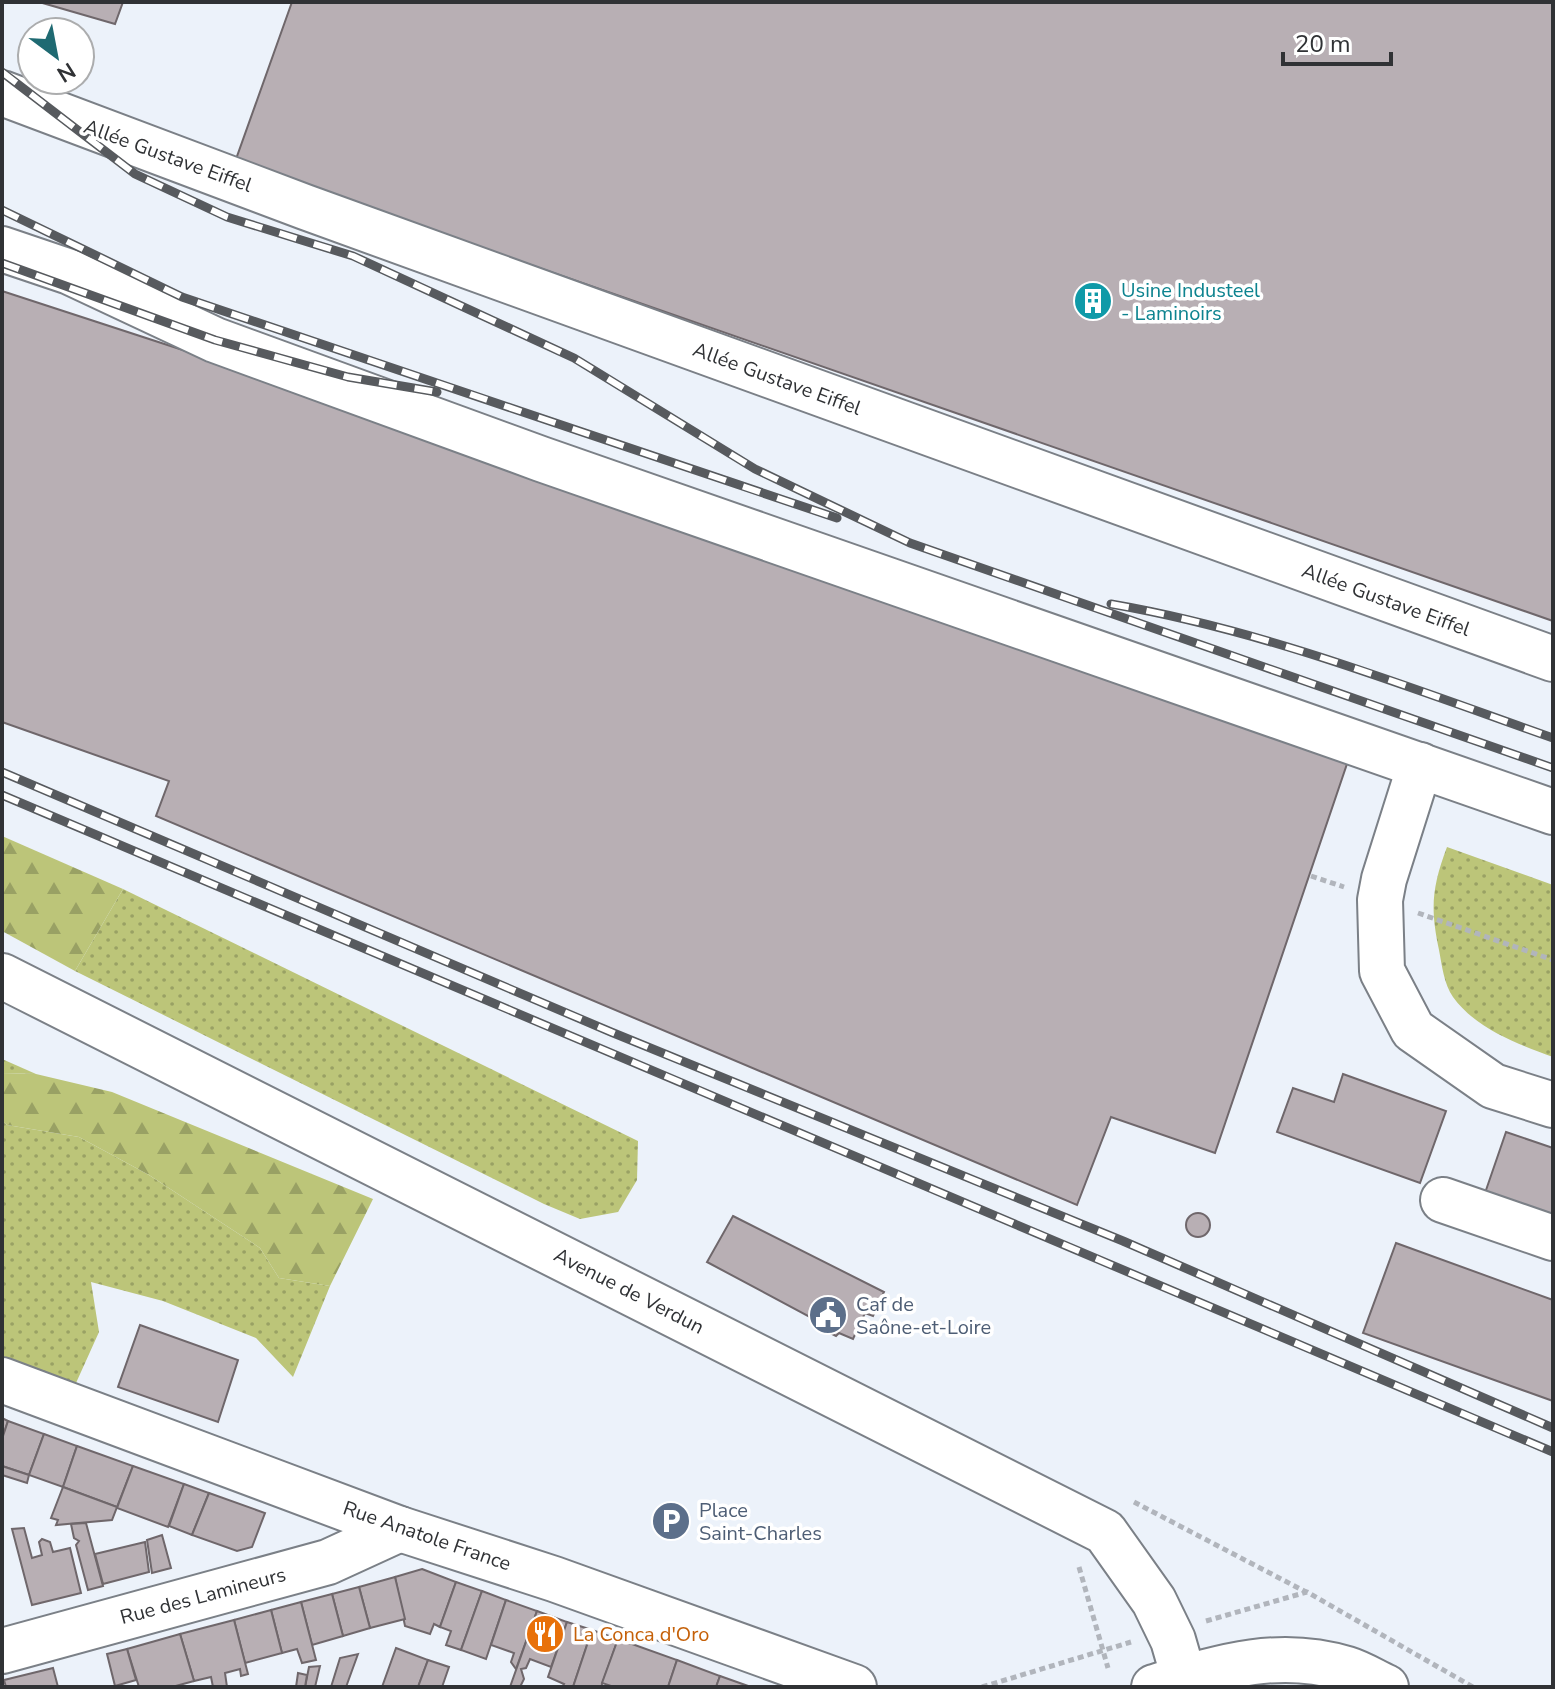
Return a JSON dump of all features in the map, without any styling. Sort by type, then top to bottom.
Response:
[{"type":"street","name":"Allée Gustave Eiffel","points":[[2,93],[320,213],[1553,659]]},
{"type":"street","points":[[2,249],[70,272],[215,340],[541,459],[1553,812]]},
{"type":"street","points":[[1420,765],[1380,900],[1382,971],[1413,1030],[1493,1086],[1553,1105]]},
{"type":"street","name":"Avenue de Verdun","points":[[2,976],[1105,1532],[1154,1601],[1173,1640],[1175,1684]]},
{"type":"street","points":[[1443,1200],[1553,1238]]},
{"type":"street","name":"Rue Anatole France","points":[[2,1380],[400,1529],[554,1579],[854,1687]]},
{"type":"street","name":"Rue des Lamineurs","points":[[2,1651],[328,1562],[400,1529]]},
{"type":"street","points":[[1175,1684],[1248,1661],[1303,1659],[1349,1669],[1386,1687]]},
{"type":"path","points":[[1311,876],[1553,960]]},
{"type":"green space","points":[[2,836],[123,889],[75,971],[2,931]]},
{"type":"green space","points":[[1447,847],[1553,885],[1553,1057],[1512,1041],[1485,1026],[1462,1008],[1450,992],[1442,968],[1434,910],[1438,874]]},
{"type":"green space","points":[[123,889],[638,1141],[637,1180],[618,1212],[580,1219],[544,1204],[75,971]]},
{"type":"green space","points":[[2,1059],[36,1074],[2,1073]]},
{"type":"green space","points":[[2,1073],[36,1074],[112,1092],[373,1199],[330,1286],[279,1278],[260,1248],[149,1175],[79,1137],[7,1125],[2,1121]]},
{"type":"green space","points":[[2,1121],[7,1125],[79,1137],[149,1175],[260,1248],[279,1278],[330,1286],[293,1377],[256,1338],[163,1301],[91,1282],[99,1332],[76,1383],[2,1357]]},
{"type":"building","points":[[39,2],[123,2],[115,24],[96,16]]},
{"type":"building","name":"Usine Industeel - Laminoirs","points":[[292,2],[1553,2],[1553,621],[235,162]]},
{"type":"building","points":[[2,291],[287,384],[1349,758],[1215,1153],[1111,1117],[1077,1205],[156,816],[169,781],[2,722]]},
{"type":"building","points":[[1343,1074],[1446,1111],[1420,1183],[1277,1132],[1293,1088],[1334,1102]]},
{"type":"building","points":[[1506,1132],[1553,1148],[1553,1216],[1485,1193]]},
{"type":"building","points":[[1198,1213],[1207,1216],[1210,1225],[1207,1234],[1198,1237],[1189,1234],[1186,1225],[1189,1216]]},
{"type":"building","points":[[733,1216],[884,1292],[873,1316],[865,1313],[853,1339],[839,1333],[836,1336],[824,1330],[825,1325],[707,1262]]},
{"type":"building","points":[[1396,1243],[1553,1300],[1553,1401],[1363,1333]]},
{"type":"building","points":[[140,1325],[238,1360],[218,1422],[118,1387]]},
{"type":"building","points":[[2,1418],[8,1421],[2,1439]]},
{"type":"building","points":[[8,1421],[44,1434],[29,1475],[2,1466],[2,1439]]},
{"type":"building","points":[[44,1434],[77,1446],[63,1487],[29,1475]]},
{"type":"building","points":[[77,1446],[133,1466],[117,1507],[63,1487]]},
{"type":"building","points":[[2,1466],[29,1475],[27,1483],[2,1475]]},
{"type":"building","points":[[133,1466],[184,1484],[168,1527],[117,1508]]},
{"type":"building","points":[[184,1484],[209,1493],[192,1535],[169,1526]]},
{"type":"building","points":[[63,1487],[117,1507],[112,1520],[56,1525],[58,1520],[51,1518]]},
{"type":"building","points":[[209,1493],[265,1513],[252,1547],[237,1551],[192,1535]]},
{"type":"building","points":[[86,1523],[103,1586],[88,1590],[76,1545],[79,1541],[74,1538],[71,1524]]},
{"type":"building","points":[[24,1528],[32,1558],[42,1555],[39,1542],[42,1539],[50,1542],[53,1552],[70,1548],[81,1593],[32,1605],[12,1529]]},
{"type":"building","points":[[162,1535],[171,1568],[152,1573],[147,1540]]},
{"type":"building","points":[[145,1542],[149,1572],[103,1584],[95,1554]]},
{"type":"building","points":[[422,1569],[456,1582],[440,1627],[434,1624],[430,1634],[405,1626],[395,1577]]},
{"type":"building","points":[[395,1577],[405,1619],[370,1628],[359,1587]]},
{"type":"building","points":[[456,1582],[482,1591],[461,1650],[446,1645],[451,1631],[440,1627]]},
{"type":"building","points":[[359,1587],[370,1628],[343,1636],[332,1594]]},
{"type":"building","points":[[482,1591],[506,1600],[486,1659],[461,1650]]},
{"type":"building","points":[[332,1594],[343,1636],[312,1645],[301,1602]]},
{"type":"building","points":[[506,1600],[537,1611],[516,1669],[511,1662],[514,1653],[491,1645]]},
{"type":"building","points":[[301,1602],[316,1660],[302,1663],[297,1649],[282,1653],[271,1610]]},
{"type":"building","points":[[271,1610],[282,1653],[245,1663],[234,1620]]},
{"type":"building","points":[[537,1611],[567,1622],[551,1667],[530,1659],[526,1668],[521,1669],[524,1679],[520,1687],[510,1687]]},
{"type":"building","points":[[234,1620],[248,1674],[241,1676],[240,1669],[225,1673],[227,1687],[213,1687],[211,1677],[194,1681],[180,1634]]},
{"type":"building","points":[[567,1622],[592,1630],[573,1687],[562,1687],[564,1684],[548,1677]]},
{"type":"building","points":[[592,1630],[618,1639],[601,1687],[573,1687]]},
{"type":"building","points":[[180,1634],[194,1681],[172,1687],[139,1687],[127,1649]]},
{"type":"building","points":[[618,1639],[677,1660],[668,1687],[614,1687],[602,1683]]},
{"type":"building","points":[[396,1648],[428,1660],[418,1687],[382,1687]]},
{"type":"building","points":[[127,1649],[136,1680],[115,1686],[107,1654]]},
{"type":"building","points":[[358,1654],[346,1687],[331,1687],[340,1658]]},
{"type":"building","points":[[428,1660],[449,1667],[442,1687],[418,1687]]},
{"type":"building","points":[[677,1660],[720,1676],[716,1687],[668,1687]]},
{"type":"building","points":[[320,1666],[315,1687],[305,1687],[309,1667]]},
{"type":"building","points":[[53,1668],[58,1687],[6,1687],[4,1680]]},
{"type":"building","points":[[298,1673],[307,1675],[305,1687],[296,1687]]},
{"type":"building","points":[[720,1676],[751,1687],[716,1687]]},
{"type":"railway","points":[[2,72],[135,174],[227,217],[353,256],[574,358],[755,469],[910,543],[1553,768]]},
{"type":"railway","points":[[2,210],[182,297],[837,518]]},
{"type":"railway","points":[[2,263],[215,340],[348,377],[437,392]]},
{"type":"railway","points":[[1111,604],[1168,615],[1279,644],[1553,738]]},
{"type":"railway","points":[[2,772],[611,1032],[1123,1241],[1553,1428]]},
{"type":"railway","points":[[2,795],[1553,1452]]},
{"type":"place","name":"Usine Industeel - Laminoirs","points":[[1093,301]]},
{"type":"place","name":"Caf de Saône-et-Loire","points":[[828,1315]]},
{"type":"place","name":"Place Saint-Charles","points":[[671,1521]]},
{"type":"place","name":"La Conca d'Oro","points":[[545,1634]]}]
